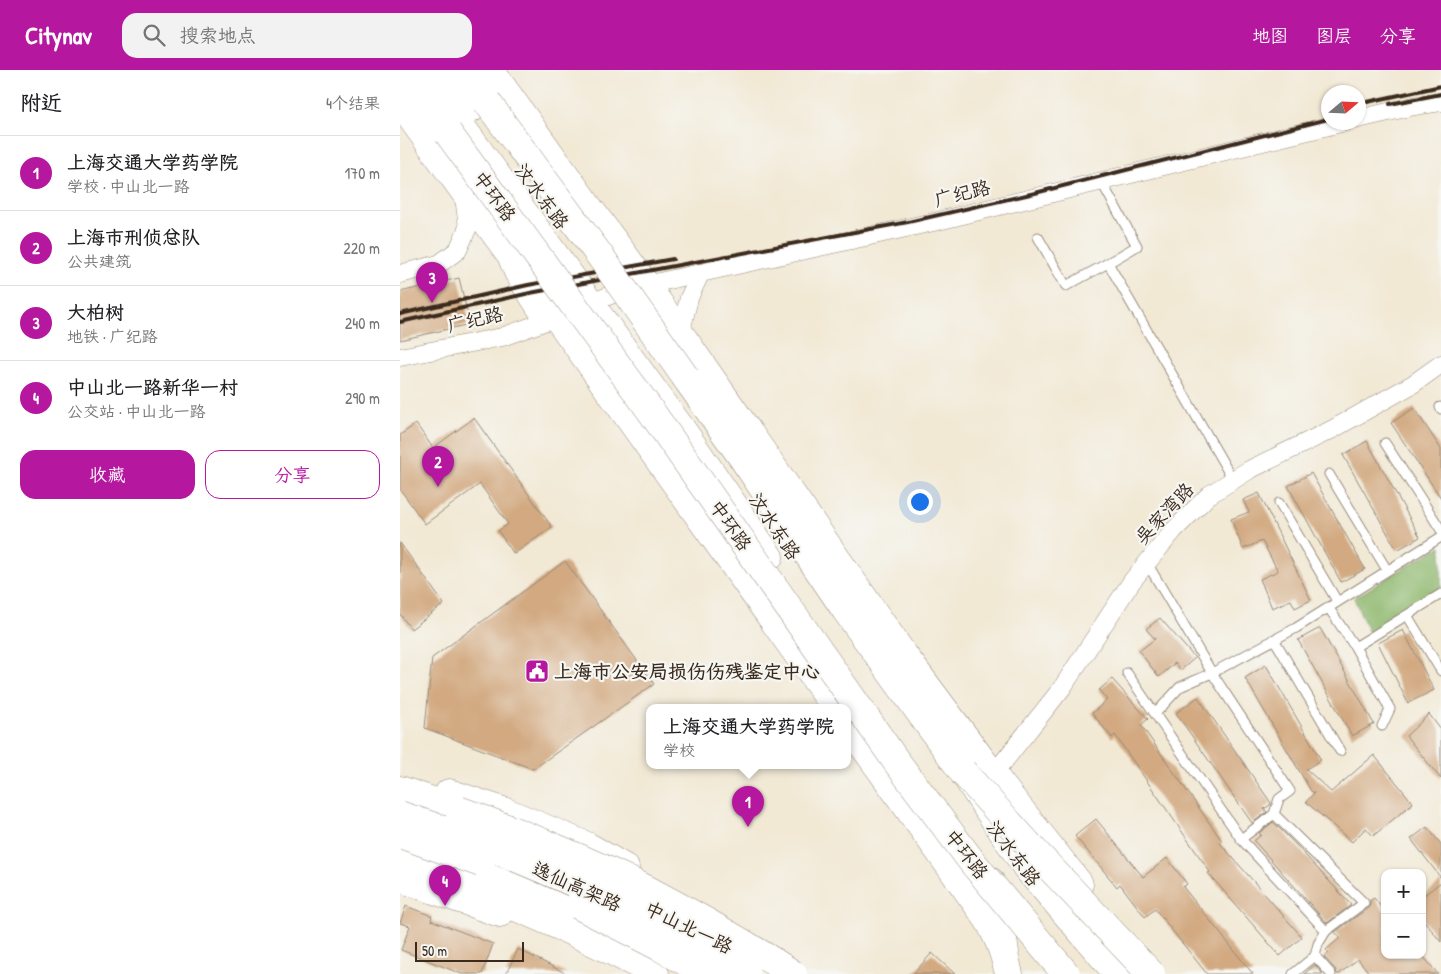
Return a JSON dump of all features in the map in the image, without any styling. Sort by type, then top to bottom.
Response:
[{"type":"main road","name":"中环路","points":[[403,70],[659,422],[896,761],[974,863],[1066,974]]},
{"type":"main road","name":"汶水东路","points":[[420,70],[601,298],[702,419],[802,566],[935,751],[1052,904],[1097,958],[1114,974]]},
{"type":"main road","name":"汶水东路","points":[[447,70],[562,222],[601,298],[680,427],[870,707],[978,856],[988,874],[997,901],[1006,965]]},
{"type":"main road","points":[[464,70],[742,456],[845,609],[963,772],[1027,868],[1118,974]]},
{"type":"main road","name":"汶水东路","points":[[490,70],[646,285],[902,653],[993,775],[1150,974]]},
{"type":"main road","points":[[400,102],[512,255],[518,272],[541,308],[557,318],[833,704]]},
{"type":"main road","points":[[758,541],[763,606]]},
{"type":"main road","name":"汶水东路","points":[[851,729],[988,919],[997,935],[1006,965]]},
{"type":"main road","points":[[896,761],[1041,974]]},
{"type":"main road","points":[[963,772],[1150,974]]},
{"type":"main road","points":[[400,778],[506,812],[587,846],[724,925],[752,968]]},
{"type":"main road","points":[[400,790],[532,837],[647,890],[753,949],[793,974]]},
{"type":"main road","name":"中山北一路","points":[[400,804],[537,854],[717,939],[752,968],[782,974]]},
{"type":"main road","name":"逸仙高架路","points":[[400,815],[442,828],[519,859],[752,968]]},
{"type":"main road","name":"逸仙高架路","points":[[400,834],[477,861],[588,910],[660,947],[707,974]]},
{"type":"main road","points":[[400,847],[493,878],[607,929],[685,974]]},
{"type":"main road","points":[[400,862],[448,879],[574,932],[655,974]]},
{"type":"main road","points":[[400,878],[516,919],[630,974]]},
{"type":"street","points":[[1366,117],[1441,102]]},
{"type":"street","name":"广纪路","points":[[400,357],[502,337],[557,318],[601,298],[646,285],[931,222],[1321,128]]},
{"type":"street","points":[[400,274],[440,264],[458,250],[468,227],[464,191]]},
{"type":"street","points":[[680,335],[689,298],[700,274]]},
{"type":"street","name":"吴家湾路","points":[[993,775],[1062,688],[1132,581],[1174,530],[1209,495],[1249,470],[1333,429],[1413,384],[1441,364]]},
{"type":"lane","points":[[1038,238],[1066,286],[1137,246],[1101,181]]},
{"type":"lane","points":[[1108,263],[1233,480]]},
{"type":"lane","points":[[1385,443],[1441,530]]},
{"type":"lane","points":[[1329,474],[1387,570]]},
{"type":"lane","points":[[1278,503],[1338,601]]},
{"type":"lane","points":[[1155,714],[1180,687],[1212,674],[1274,639],[1441,537]]},
{"type":"lane","points":[[1147,563],[1212,674],[1290,791],[1279,799],[1274,814],[1241,838]]},
{"type":"lane","points":[[1355,647],[1441,594]]},
{"type":"lane","points":[[1328,607],[1355,647],[1390,709],[1382,726]]},
{"type":"lane","points":[[1407,615],[1441,670]]},
{"type":"lane","points":[[1274,639],[1340,751]]},
{"type":"lane","points":[[1127,673],[1241,838],[1326,931]]},
{"type":"lane","points":[[1274,814],[1364,903],[1326,931],[1318,944],[1315,956],[1293,974]]},
{"type":"lane","points":[[1315,956],[1331,974]]},
{"type":"green space","points":[[1441,546],[1441,588],[1369,633],[1354,598]]},
{"type":"building","points":[[459,278],[470,324],[400,340],[400,292]]},
{"type":"building","points":[[1414,408],[1441,449],[1441,498],[1391,423]]},
{"type":"building","points":[[474,418],[552,527],[514,554],[498,531],[508,524],[480,484],[425,524],[400,489],[400,435],[416,424],[433,448]]},
{"type":"building","points":[[1367,441],[1420,537],[1397,550],[1343,455]]},
{"type":"building","points":[[1311,473],[1365,569],[1341,582],[1288,486]]},
{"type":"building","points":[[1259,493],[1311,600],[1295,608],[1291,600],[1272,608],[1260,579],[1278,571],[1262,541],[1243,549],[1231,519],[1249,512],[1243,500]]},
{"type":"building","points":[[400,543],[444,604],[411,629],[400,614]]},
{"type":"building","name":"上海市公安局损伤伤残鉴定中心","points":[[565,561],[654,684],[533,769],[425,728],[432,658]]},
{"type":"building","points":[[1160,618],[1195,658],[1181,670],[1175,663],[1159,677],[1139,651],[1155,639],[1146,629]]},
{"type":"building","points":[[1320,628],[1374,724],[1352,736],[1298,640]]},
{"type":"building","points":[[1403,630],[1434,690],[1408,703],[1378,643]]},
{"type":"building","points":[[1266,665],[1321,760],[1306,769],[1331,792],[1374,755],[1413,803],[1373,836],[1366,828],[1352,842],[1306,802],[1314,793],[1311,791],[1245,678]]},
{"type":"building","points":[[1112,679],[1148,719],[1141,725],[1222,841],[1220,843],[1302,937],[1280,956],[1208,873],[1210,872],[1115,735],[1112,738],[1092,713],[1107,700],[1099,690]]},
{"type":"building","points":[[1198,697],[1271,803],[1264,809],[1267,812],[1252,823],[1176,713]]},
{"type":"building","points":[[1429,714],[1441,730],[1441,779],[1406,736]]},
{"type":"building","points":[[1096,819],[1143,877],[1167,858],[1187,884],[1183,887],[1253,974],[1207,974],[1155,909],[1145,917],[1120,884],[1117,887],[1075,836]]},
{"type":"building","points":[[1273,822],[1351,905],[1327,923],[1254,841],[1261,835],[1259,833]]},
{"type":"building","points":[[1427,827],[1441,844],[1441,878],[1411,839]]},
{"type":"building","points":[[1441,882],[1441,942],[1426,923],[1426,894]]},
{"type":"building","points":[[1374,898],[1381,907],[1381,959],[1425,959],[1438,974],[1370,974],[1358,959],[1337,974],[1336,970],[1324,957],[1329,953],[1326,950],[1340,938],[1335,932],[1368,908],[1370,901]]},
{"type":"building","points":[[406,906],[432,916],[431,920],[493,944],[482,974],[462,974],[401,950],[410,926],[400,923]]},
{"type":"building","points":[[518,949],[567,974],[506,974]]},
{"type":"building","points":[[932,953],[955,974],[913,974]]},
{"type":"building","points":[[1315,965],[1323,974],[1304,974]]},
{"type":"railway","points":[[1366,102],[1441,86]]},
{"type":"railway","points":[[1390,104],[1441,94]]},
{"type":"railway","points":[[400,322],[530,293],[908,222],[1035,193],[1321,121]]},
{"type":"railway","points":[[400,314],[528,285],[673,259]]},
{"type":"place","name":"大柏树","points":[[432,303]]},
{"type":"place","name":"上海市刑侦总队","points":[[438,487]]},
{"type":"place","name":"上海市公安局损伤伤残鉴定中心","points":[[537,671]]},
{"type":"place","name":"上海交通大学药学院","points":[[748,827]]},
{"type":"place","name":"中山北一路新华一村","points":[[445,906]]}]
